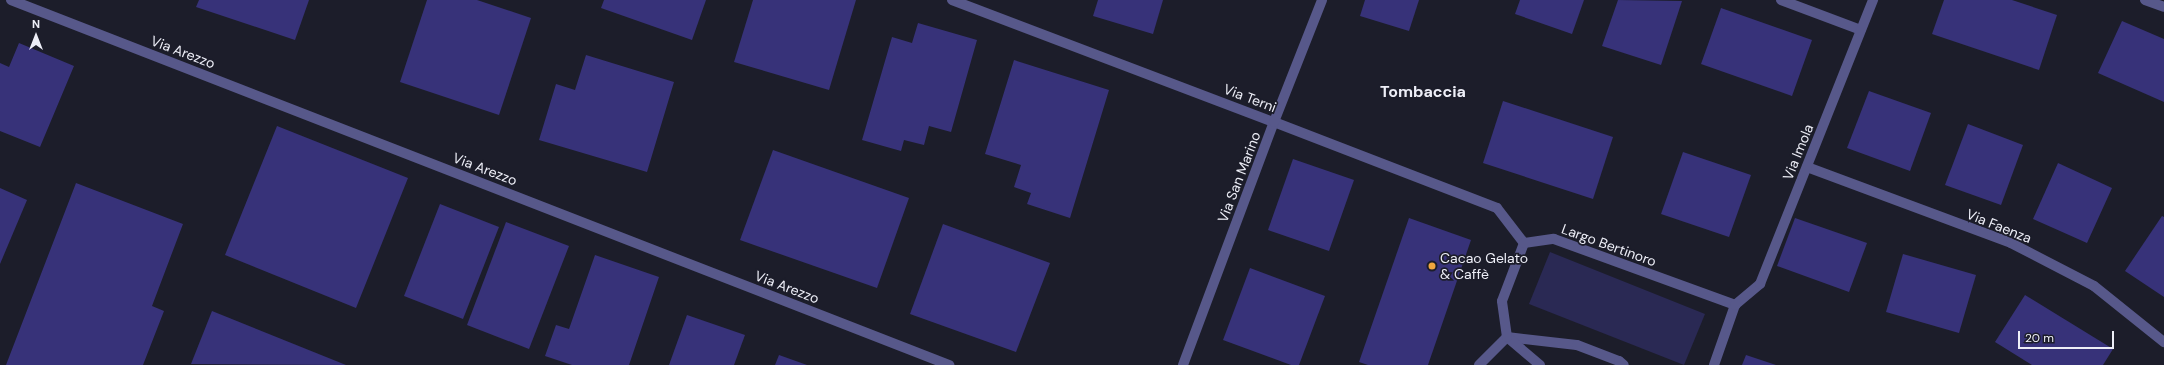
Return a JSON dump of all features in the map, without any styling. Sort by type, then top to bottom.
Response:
[{"type":"street","name":"Via Arezzo","points":[[11,0],[949,365]]},
{"type":"street","name":"Via Terni","points":[[952,0],[1496,208],[1524,243]]},
{"type":"street","name":"Via San Marino","points":[[1183,365],[1274,122],[1322,0]]},
{"type":"street","points":[[1781,0],[1861,30]]},
{"type":"street","name":"Via Imola","points":[[1735,305],[1760,284],[1873,0]]},
{"type":"street","points":[[2145,0],[2164,7]]},
{"type":"street","name":"Via Faenza","points":[[1807,167],[2011,243],[2094,286],[2164,342]]},
{"type":"street","name":"Largo Bertinoro","points":[[1524,243],[1554,239],[1735,305]]},
{"type":"street","points":[[1524,243],[1502,301],[1507,337],[1540,365]]},
{"type":"street","points":[[1714,365],[1735,305]]},
{"type":"street","points":[[1479,365],[1507,337]]},
{"type":"street","points":[[1507,337],[1577,345],[1619,361],[1624,365]]},
{"type":"shaded area","points":[[1550,252],[1705,314],[1684,365],[1529,304]]},
{"type":"building","points":[[199,0],[309,0],[295,40],[196,7]]},
{"type":"building","points":[[427,0],[477,0],[531,18],[499,115],[400,82]]},
{"type":"building","points":[[604,0],[706,0],[692,40],[601,8]]},
{"type":"building","points":[[753,0],[856,0],[829,90],[734,62]]},
{"type":"building","points":[[1098,0],[1163,0],[1153,34],[1093,16]]},
{"type":"building","points":[[1365,0],[1419,0],[1409,31],[1360,16]]},
{"type":"building","points":[[1520,0],[1584,0],[1572,34],[1515,14]]},
{"type":"building","points":[[1618,0],[1682,1],[1661,65],[1602,46]]},
{"type":"building","points":[[1944,0],[2012,0],[2057,15],[2039,70],[1932,34]]},
{"type":"building","points":[[1721,8],[1812,40],[1792,96],[1701,64]]},
{"type":"building","points":[[2122,21],[2164,39],[2164,102],[2098,73]]},
{"type":"building","points":[[918,23],[977,40],[951,132],[929,126],[924,145],[904,140],[901,151],[862,140],[892,37],[912,43]]},
{"type":"building","points":[[19,43],[74,66],[40,147],[0,131],[0,63],[9,67]]},
{"type":"building","points":[[586,55],[674,82],[647,172],[539,140],[556,84],[575,90]]},
{"type":"building","points":[[1014,60],[1109,90],[1070,218],[1027,204],[1031,193],[1014,187],[1021,165],[985,154]]},
{"type":"building","points":[[1869,91],[1931,113],[1910,171],[1847,148]]},
{"type":"building","points":[[1503,101],[1613,137],[1593,199],[1483,163]]},
{"type":"building","points":[[1968,124],[2023,145],[2001,205],[1945,185]]},
{"type":"building","points":[[277,126],[408,178],[356,308],[225,255]]},
{"type":"building","points":[[773,150],[909,198],[877,288],[740,240]]},
{"type":"building","points":[[1683,152],[1751,175],[1729,237],[1661,214]]},
{"type":"building","points":[[1293,159],[1354,180],[1329,251],[1268,230]]},
{"type":"building","points":[[2058,163],[2112,188],[2087,243],[2033,219]]},
{"type":"building","points":[[76,183],[183,224],[152,306],[164,311],[143,365],[6,365]]},
{"type":"building","points":[[0,188],[27,200],[0,264]]},
{"type":"building","points":[[440,204],[499,227],[463,319],[404,296]]},
{"type":"building","points":[[2162,216],[2164,217],[2164,297],[2125,271]]},
{"type":"building","points":[[1409,218],[1471,240],[1428,365],[1368,365],[1359,362]]},
{"type":"building","points":[[1795,218],[1867,243],[1849,292],[1777,266]]},
{"type":"building","points":[[506,222],[569,246],[529,349],[467,325]]},
{"type":"building","points":[[943,224],[1050,263],[1016,352],[910,314]]},
{"type":"building","points":[[1903,254],[1976,275],[1959,333],[1886,312]]},
{"type":"building","points":[[595,255],[659,277],[629,365],[572,365],[545,356],[556,325],[569,329]]},
{"type":"building","points":[[1250,268],[1325,296],[1299,365],[1291,365],[1223,340]]},
{"type":"building","points":[[2025,295],[2113,349],[2103,365],[2032,365],[1995,342]]},
{"type":"building","points":[[212,311],[346,365],[191,364]]},
{"type":"building","points":[[687,315],[745,335],[734,365],[669,365]]},
{"type":"building","points":[[779,355],[807,365],[775,365]]},
{"type":"building","points":[[1746,355],[1776,365],[1742,365]]},
{"type":"place","name":"Cacao Gelato & Caffè","points":[[1432,266]]},
{"type":"district","name":"Tombaccia","points":[[1423,92]]}]
